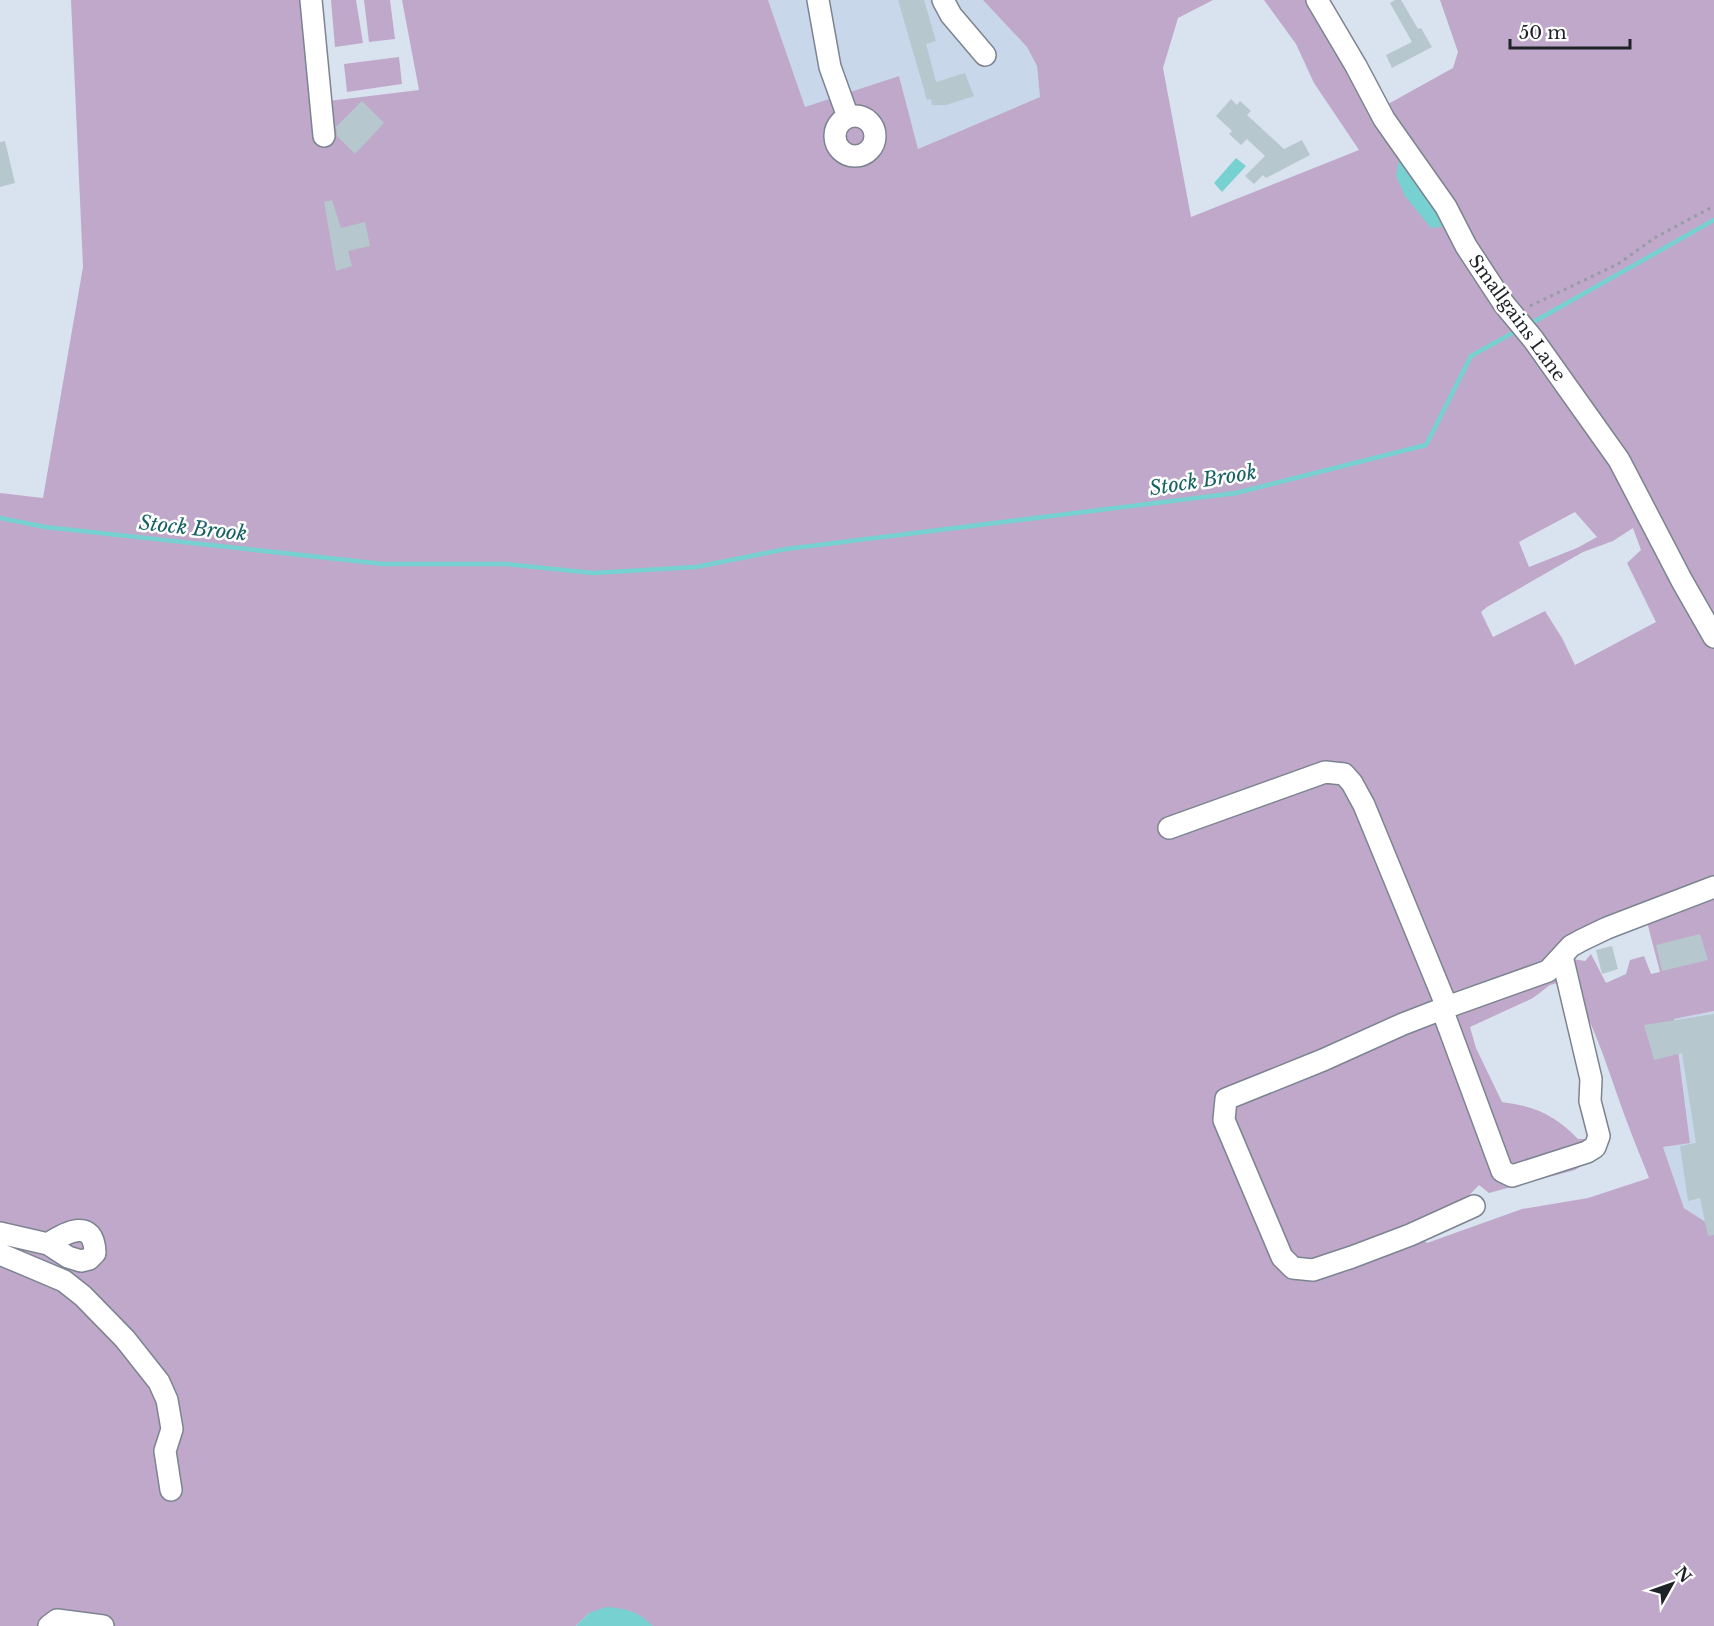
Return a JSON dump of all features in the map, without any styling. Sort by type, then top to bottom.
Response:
[{"type":"street","points":[[311,0],[324,136]]},
{"type":"street","points":[[818,0],[830,67],[848,117]]},
{"type":"street","points":[[943,0],[951,15],[985,55]]},
{"type":"street","name":"Smallgains Lane","points":[[1317,0],[1384,119],[1446,207],[1466,246],[1619,460],[1714,638]]},
{"type":"street","points":[[1169,828],[1324,772],[1344,774],[1352,783],[1364,806],[1444,1008],[1502,1171],[1512,1176],[1587,1152],[1595,1146],[1599,1136],[1590,1101],[1591,1079],[1562,956]]},
{"type":"street","points":[[1474,1206],[1410,1235],[1313,1270],[1293,1268],[1282,1257],[1224,1120],[1226,1100],[1403,1024],[1548,971],[1571,946],[1607,928],[1714,887]]},
{"type":"street","points":[[0,1233],[48,1244]]},
{"type":"street","points":[[0,1254],[64,1281],[83,1296],[125,1339],[159,1382],[167,1400],[172,1429],[165,1451],[171,1490]]},
{"type":"street","points":[[49,1626],[57,1620],[103,1626]]},
{"type":"path","points":[[1514,316],[1618,264],[1656,237],[1714,206]]},
{"type":"shaded area","points":[[71,0],[317,0],[320,102],[419,90],[402,0],[768,0],[805,107],[899,76],[918,149],[1040,97],[1037,66],[1027,47],[983,0],[1213,0],[1178,18],[1163,68],[1191,217],[1359,150],[1314,83],[1296,44],[1264,0],[1317,0],[1379,109],[1453,68],[1458,52],[1440,0],[1714,0],[1714,1011],[1674,1019],[1690,1143],[1663,1147],[1684,1208],[1710,1225],[1714,1225],[1714,1626],[653,1626],[589,1613],[576,1626],[0,1626],[0,493],[43,498],[83,267]],"holes":[[[1575,512],[1597,537],[1577,548],[1529,567],[1519,542]],[[1633,528],[1641,550],[1627,563],[1656,622],[1575,665],[1545,611],[1493,637],[1481,612],[1487,607],[1583,552],[1613,541]],[[1650,912],[1648,926],[1660,972],[1651,974],[1644,956],[1630,960],[1626,974],[1606,983],[1591,954],[1585,961],[1573,959],[1582,940]],[[1568,980],[1578,997],[1601,1050],[1649,1178],[1588,1198],[1522,1209],[1427,1243],[1425,1241],[1479,1185],[1489,1193],[1575,1170],[1603,1152],[1591,1139],[1578,1139],[1561,1124],[1543,1113],[1524,1106],[1502,1102],[1476,1048],[1470,1027],[1533,998],[1550,985]]]},
{"type":"shaded area","points":[[331,0],[356,0],[363,43],[335,47]]},
{"type":"shaded area","points":[[364,0],[390,0],[395,39],[369,42]]},
{"type":"shaded area","points":[[768,0],[983,0],[1027,47],[1037,66],[1040,97],[918,149],[899,76],[805,108]]},
{"type":"shaded area","points":[[399,57],[402,84],[347,92],[344,64]]},
{"type":"shaded area","points":[[1400,155],[1447,226],[1431,228],[1405,196],[1396,176]]},
{"type":"shaded area","points":[[1236,158],[1246,166],[1222,192],[1214,183]]},
{"type":"shaded area","points":[[1714,1011],[1714,1225],[1710,1225],[1684,1208],[1663,1147],[1690,1142],[1674,1019]]},
{"type":"shaded area","points":[[606,1607],[632,1612],[643,1617],[653,1626],[576,1626],[589,1613]]},
{"type":"building","points":[[898,0],[924,0],[936,41],[926,44],[936,82],[965,73],[974,96],[946,105],[932,105],[931,99],[927,100]]},
{"type":"building","points":[[1401,0],[1432,47],[1392,68],[1386,55],[1412,42],[1390,3]]},
{"type":"building","points":[[1231,99],[1237,105],[1240,101],[1251,111],[1247,115],[1284,149],[1302,140],[1310,155],[1266,178],[1263,175],[1254,184],[1245,176],[1265,156],[1247,139],[1241,145],[1229,134],[1232,131],[1216,116]]},
{"type":"building","points":[[362,101],[384,123],[355,154],[337,136],[336,127]]},
{"type":"building","points":[[5,141],[15,183],[0,187],[0,142]]},
{"type":"building","points":[[332,200],[341,228],[365,222],[370,246],[348,251],[352,266],[336,271],[324,202]]},
{"type":"building","points":[[1700,934],[1708,960],[1662,971],[1656,945]]},
{"type":"building","points":[[1612,946],[1618,969],[1602,974],[1596,950]]},
{"type":"building","points":[[1714,1014],[1714,1235],[1708,1236],[1700,1198],[1688,1201],[1680,1146],[1696,1143],[1682,1053],[1654,1060],[1644,1025]]},
{"type":"waterway","points":[[1528,325],[1714,220]]},
{"type":"waterway","name":"Stock Brook","points":[[0,518],[45,527],[383,564],[505,564],[593,573],[696,567],[786,549],[1236,493],[1426,445],[1471,356],[1518,330]]}]
